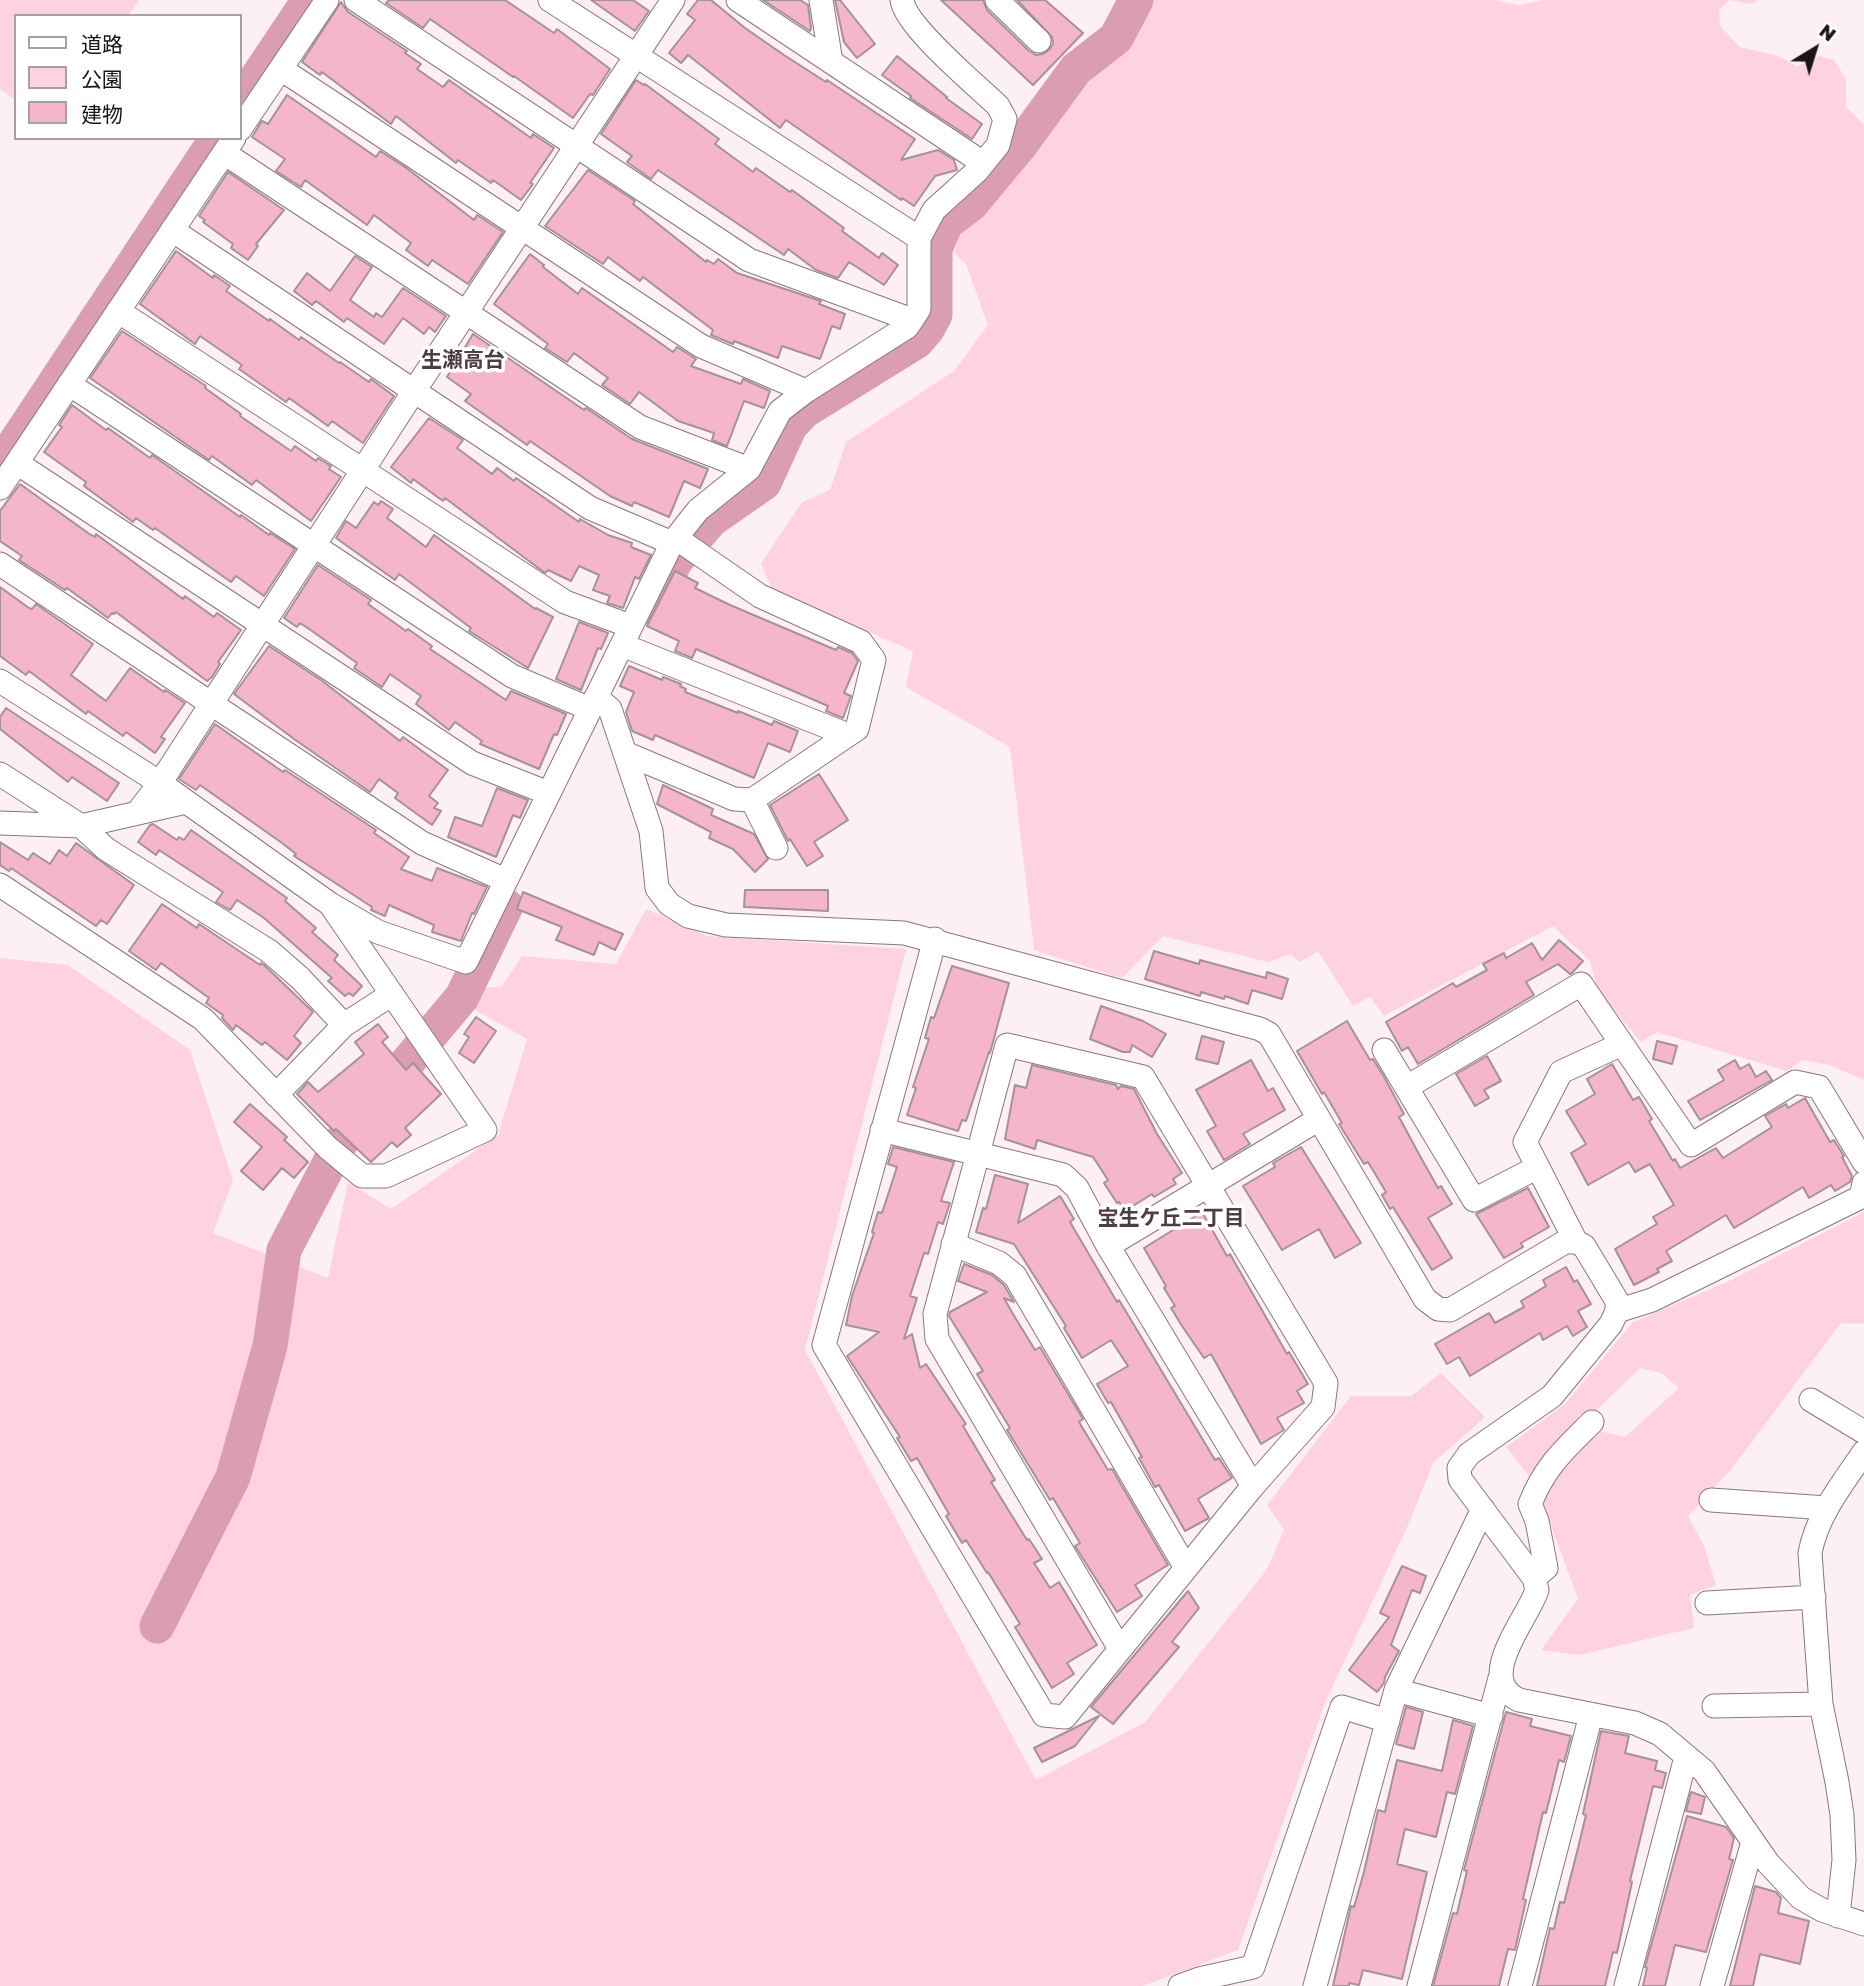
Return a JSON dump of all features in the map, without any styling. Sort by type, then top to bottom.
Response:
[{"type":"street","points":[[242,126],[327,0]]},
{"type":"street","points":[[356,0],[749,260],[912,320]]},
{"type":"street","points":[[550,0],[919,238]]},
{"type":"street","points":[[137,813],[160,783],[414,391],[673,0]]},
{"type":"street","points":[[738,0],[983,163]]},
{"type":"street","points":[[821,0],[831,62]]},
{"type":"street","points":[[0,681],[160,783],[330,904],[379,932],[466,961],[626,636],[681,544],[698,510],[749,470],[780,411],[806,391],[907,327],[919,309],[919,238],[934,210],[998,145],[1005,119],[998,106],[917,28],[903,8],[902,0]]},
{"type":"street","points":[[996,0],[1039,40]]},
{"type":"street","points":[[281,69],[701,346],[806,391]]},
{"type":"street","points":[[0,488],[229,146],[466,312],[640,427],[749,470]]},
{"type":"street","points":[[172,230],[590,508],[681,544],[760,596],[861,642],[874,660],[857,729],[752,800],[734,799],[625,753]]},
{"type":"street","points":[[118,311],[565,601],[626,636],[848,735]]},
{"type":"street","points":[[69,384],[512,676],[610,709],[651,831],[657,888],[669,904],[688,916],[726,925],[904,933],[935,939],[1260,1029],[1269,1034],[1425,1299],[1438,1309],[1450,1310],[1564,1242],[1576,1242],[1584,1246],[1617,1301],[1617,1311],[1611,1324],[1552,1396],[1469,1454],[1459,1468],[1460,1479],[1534,1578],[1537,1590],[1503,1658],[1491,1716],[1419,1986]]},
{"type":"street","points":[[17,463],[471,763],[548,793]]},
{"type":"street","points":[[0,564],[422,843],[505,880]]},
{"type":"street","points":[[0,774],[81,826],[106,849],[269,951],[300,978],[344,1025]]},
{"type":"street","points":[[752,800],[776,848]]},
{"type":"street","points":[[0,824],[81,826],[186,802]]},
{"type":"street","points":[[0,884],[203,1019],[333,1152],[362,1176],[386,1176],[485,1130],[330,904]]},
{"type":"street","points":[[935,939],[824,1345],[1044,1715],[1065,1717],[1253,1486],[1323,1407],[1326,1383],[1143,1077],[1007,1045],[935,1314],[937,1339],[1120,1649]]},
{"type":"street","points":[[1407,1087],[1581,984],[1691,1145],[1796,1082],[1819,1087],[1864,1162]]},
{"type":"street","points":[[276,1095],[344,1025],[392,994]]},
{"type":"street","points":[[1576,1242],[1525,1143],[1561,1072],[1622,1044]]},
{"type":"street","points":[[1384,1050],[1474,1200],[1538,1167]]},
{"type":"street","points":[[1108,1246],[1319,1119]]},
{"type":"street","points":[[882,1130],[1063,1175],[1077,1188],[1108,1246],[1253,1486]]},
{"type":"street","points":[[1617,1311],[1652,1300],[1861,1197],[1864,1183]]},
{"type":"street","points":[[953,1244],[999,1263],[1015,1276],[1186,1568]]},
{"type":"street","points":[[1811,1400],[1864,1432]]},
{"type":"street","points":[[1534,1578],[1546,1568],[1530,1504],[1539,1481],[1550,1464],[1592,1422]]},
{"type":"street","points":[[1838,1916],[1844,1860],[1842,1815],[1838,1782],[1821,1704],[1810,1553],[1813,1535],[1827,1508],[1864,1452]]},
{"type":"street","points":[[1711,1500],[1827,1508]]},
{"type":"street","points":[[1315,1986],[1396,1690],[1483,1509]]},
{"type":"street","points":[[1707,1603],[1814,1597]]},
{"type":"street","points":[[1500,1678],[1509,1695],[1519,1700],[1635,1723],[1660,1734],[1704,1771],[1768,1863],[1801,1898],[1838,1916],[1864,1924]]},
{"type":"street","points":[[1396,1690],[1491,1716]]},
{"type":"street","points":[[1714,1706],[1821,1704]]},
{"type":"street","points":[[1193,1984],[1253,1967],[1342,1707],[1388,1721]]},
{"type":"street","points":[[1520,1986],[1591,1716]]},
{"type":"street","points":[[1626,1986],[1686,1757]]},
{"type":"street","points":[[1712,1986],[1753,1842]]},
{"type":"green space","points":[[0,0],[139,0],[129,14],[14,14],[14,99],[0,89]]},
{"type":"green space","points":[[1137,0],[1493,0],[1519,5],[1543,0],[1729,0],[1719,11],[1720,26],[1740,47],[1778,56],[1797,66],[1819,56],[1834,60],[1846,79],[1846,107],[1864,125],[1864,1080],[1830,1065],[1803,1060],[1787,1071],[1657,1032],[1641,1042],[1598,991],[1590,961],[1553,926],[1384,1016],[1370,997],[1353,1006],[1318,951],[1300,962],[1290,954],[1268,962],[1163,936],[1123,977],[1118,977],[1034,950],[1010,747],[906,687],[913,651],[772,590],[761,563],[802,502],[830,490],[846,442],[954,371],[988,325],[966,264],[955,254],[959,233],[978,198],[1037,130],[1082,64],[1125,27]]},
{"type":"green space","points":[[1729,0],[1758,0],[1752,4]]},
{"type":"green space","points":[[646,909],[707,936],[906,949],[805,1350],[1036,1780],[1145,1722],[1266,1571],[1284,1530],[1267,1505],[1351,1396],[1411,1396],[1441,1373],[1485,1417],[1433,1463],[1409,1523],[1325,1703],[1238,1950],[1143,1986],[0,1986],[0,958],[68,965],[190,1050],[233,1181],[213,1233],[328,1278],[348,1182],[391,1209],[498,1135],[527,1039],[466,1005],[472,990],[502,986],[522,956],[616,964]]},
{"type":"green space","points":[[1864,1212],[1864,1323],[1841,1323],[1733,1467],[1688,1516],[1704,1546],[1716,1585],[1690,1595],[1694,1628],[1579,1655],[1541,1650],[1578,1599],[1543,1504],[1554,1480],[1599,1431],[1625,1437],[1679,1388],[1661,1373],[1640,1368],[1529,1476],[1506,1447],[1565,1404],[1633,1322],[1727,1282]]},
{"type":"building","points":[[389,0],[505,0],[554,33],[557,29],[610,69],[593,95],[590,94],[573,118],[430,19],[423,28],[386,3]]},
{"type":"building","points":[[591,0],[633,0],[649,11],[635,31]]},
{"type":"building","points":[[698,0],[711,0],[784,55],[826,82],[827,80],[915,139],[901,160],[938,150],[954,160],[957,170],[935,176],[914,206],[902,198],[901,200],[786,120],[780,128],[688,55],[681,63],[669,53],[695,20],[687,14]]},
{"type":"building","points":[[763,0],[800,0],[808,5],[810,31]]},
{"type":"building","points":[[835,0],[840,0],[875,44],[857,58],[844,42]]},
{"type":"building","points":[[941,0],[983,0],[987,10],[1036,55],[1049,50],[1053,44],[1052,37],[1017,0],[1045,0],[1083,33],[1033,85]]},
{"type":"building","points":[[341,2],[348,12],[407,51],[405,53],[421,64],[417,69],[443,87],[449,80],[531,138],[533,134],[554,148],[521,200],[458,160],[456,163],[396,116],[391,124],[322,72],[320,75],[302,62]]},
{"type":"building","points":[[897,56],[946,98],[982,124],[972,139],[910,98],[911,96],[882,75]]},
{"type":"building","points":[[636,80],[719,139],[715,144],[753,172],[756,168],[790,192],[792,190],[879,258],[882,253],[898,265],[884,285],[849,262],[838,278],[816,270],[788,249],[784,255],[658,170],[651,179],[627,162],[632,156],[601,134]]},
{"type":"building","points":[[287,95],[376,157],[380,151],[405,167],[474,220],[477,215],[503,232],[468,284],[432,260],[428,266],[406,250],[411,243],[374,215],[367,225],[305,180],[301,187],[276,171],[285,159],[252,137],[262,121],[268,124]]},
{"type":"building","points":[[588,170],[635,201],[633,204],[706,262],[707,260],[714,264],[718,259],[737,273],[821,301],[819,304],[845,314],[840,329],[832,326],[820,359],[782,346],[778,358],[711,335],[713,330],[643,277],[640,281],[608,257],[603,264],[545,226]]},
{"type":"building","points":[[228,172],[284,210],[256,244],[258,246],[248,260],[231,248],[233,244],[199,216]]},
{"type":"building","points":[[176,251],[213,278],[214,275],[230,286],[226,291],[269,321],[270,319],[299,340],[301,337],[369,382],[371,379],[394,396],[363,443],[332,421],[328,426],[289,398],[286,402],[239,369],[242,365],[200,336],[195,344],[140,304]]},
{"type":"building","points":[[530,254],[578,294],[582,288],[673,352],[677,347],[696,359],[691,366],[741,384],[743,379],[770,391],[764,408],[744,401],[727,446],[712,440],[714,433],[678,421],[639,392],[630,404],[602,385],[608,378],[574,353],[567,362],[545,348],[548,344],[494,304]]},
{"type":"building","points":[[355,256],[372,267],[350,300],[374,317],[376,313],[382,317],[403,288],[446,316],[435,332],[429,327],[424,334],[403,318],[384,344],[347,318],[344,322],[316,301],[312,305],[294,291],[307,273],[330,291]]},
{"type":"building","points":[[122,331],[206,386],[205,388],[241,414],[240,416],[291,451],[295,446],[316,461],[318,458],[331,466],[329,469],[341,477],[311,521],[256,480],[252,485],[212,456],[209,460],[90,378]]},
{"type":"building","points":[[473,334],[584,410],[586,408],[632,439],[708,469],[700,488],[684,481],[669,517],[634,502],[632,506],[610,496],[530,441],[527,445],[465,401],[471,394],[447,377]]},
{"type":"building","points":[[72,405],[150,458],[152,455],[240,517],[241,515],[295,549],[264,596],[236,576],[231,582],[155,528],[153,530],[136,518],[133,522],[84,486],[86,482],[44,452],[62,427],[59,425]]},
{"type":"building","points":[[429,418],[463,440],[457,448],[492,474],[497,468],[579,522],[580,519],[608,535],[632,543],[631,547],[651,555],[639,579],[635,577],[623,608],[607,603],[610,596],[593,590],[599,575],[579,566],[571,581],[548,570],[545,573],[445,498],[443,501],[413,479],[411,483],[391,467]]},
{"type":"building","points":[[20,484],[88,533],[95,537],[96,534],[183,599],[185,596],[214,617],[217,613],[241,630],[218,662],[220,664],[212,677],[207,681],[116,612],[108,618],[67,588],[65,590],[19,560],[22,556],[0,541],[0,511]]},
{"type":"building","points":[[381,501],[393,509],[387,518],[426,547],[434,535],[535,609],[553,617],[528,668],[469,631],[471,628],[399,574],[395,580],[336,538],[346,521],[356,528],[374,502],[378,505]]},
{"type":"building","points":[[318,565],[371,600],[368,604],[432,646],[430,649],[506,700],[511,691],[566,714],[539,769],[480,744],[482,741],[455,722],[449,730],[416,704],[421,696],[390,674],[382,687],[354,668],[357,663],[312,631],[300,623],[297,627],[284,618]]},
{"type":"building","points":[[675,571],[698,583],[695,588],[730,605],[836,650],[838,647],[852,653],[858,661],[844,693],[851,696],[843,718],[826,711],[828,706],[696,649],[692,658],[675,651],[679,641],[647,626]]},
{"type":"building","points":[[0,587],[29,608],[32,609],[36,604],[93,644],[71,675],[106,701],[130,668],[185,703],[161,737],[165,739],[155,753],[126,732],[123,736],[88,711],[86,714],[29,671],[26,675],[0,656]]},
{"type":"building","points":[[579,622],[608,633],[601,649],[598,648],[581,690],[556,679]]},
{"type":"building","points":[[269,646],[321,680],[400,741],[403,737],[448,770],[429,796],[438,803],[434,808],[441,811],[432,825],[395,798],[398,793],[379,779],[370,792],[234,694]]},
{"type":"building","points":[[629,666],[662,680],[663,677],[681,684],[680,686],[686,689],[685,692],[738,713],[772,725],[774,721],[798,731],[790,752],[768,743],[754,778],[655,735],[653,740],[632,731],[626,712],[634,692],[620,686]]},
{"type":"building","points":[[6,708],[119,783],[107,801],[72,777],[68,782],[0,729],[0,717]]},
{"type":"building","points":[[215,724],[283,772],[285,770],[376,830],[374,833],[409,857],[401,869],[432,881],[437,868],[487,887],[474,914],[472,913],[461,941],[432,932],[434,925],[389,905],[385,916],[371,910],[372,907],[294,856],[296,854],[282,843],[200,785],[196,790],[179,779]]},
{"type":"building","points":[[819,774],[848,820],[814,842],[823,856],[807,866],[790,839],[788,841],[770,805]]},
{"type":"building","points":[[663,785],[713,809],[711,815],[754,834],[768,859],[755,872],[733,849],[709,838],[711,832],[657,804]]},
{"type":"building","points":[[497,788],[528,800],[520,818],[513,815],[496,857],[448,837],[455,817],[482,826]]},
{"type":"building","points":[[153,824],[177,840],[179,837],[184,840],[191,830],[287,898],[285,901],[316,928],[312,932],[338,955],[334,960],[362,986],[353,996],[349,993],[345,996],[328,981],[332,978],[264,918],[237,900],[230,910],[216,902],[223,892],[159,850],[156,855],[138,842]]},
{"type":"building","points":[[0,842],[28,860],[33,853],[50,864],[59,850],[67,856],[76,843],[134,885],[107,924],[101,920],[96,926],[11,868],[9,871],[0,865]]},
{"type":"building","points":[[745,890],[828,890],[828,911],[744,907]]},
{"type":"building","points":[[523,892],[623,934],[615,950],[599,942],[594,955],[556,940],[562,927],[517,909]]},
{"type":"building","points":[[162,904],[197,928],[199,924],[260,965],[264,965],[313,1012],[294,1036],[301,1043],[287,1060],[265,1042],[262,1045],[236,1025],[233,1030],[222,1018],[223,1015],[206,1003],[209,998],[161,963],[156,970],[129,951]]},
{"type":"building","points":[[1559,940],[1583,961],[1572,973],[1558,964],[1526,982],[1534,995],[1418,1064],[1408,1047],[1402,1051],[1386,1022],[1453,983],[1456,987],[1487,970],[1483,964],[1504,953],[1506,958],[1532,943],[1542,960]]},
{"type":"building","points":[[1154,951],[1266,978],[1267,972],[1288,979],[1282,999],[1252,990],[1248,1004],[1201,992],[1200,996],[1145,979]]},
{"type":"building","points":[[952,966],[1009,983],[990,1053],[966,1121],[962,1120],[958,1131],[907,1115],[929,1039],[925,1038],[931,1017],[934,1018]]},
{"type":"building","points":[[1101,1006],[1143,1021],[1166,1034],[1152,1057],[1132,1045],[1130,1052],[1123,1052],[1090,1039]]},
{"type":"building","points":[[476,1017],[496,1031],[474,1063],[459,1053],[469,1037],[464,1034]]},
{"type":"building","points":[[1347,1021],[1370,1060],[1373,1059],[1383,1075],[1404,1114],[1399,1117],[1438,1188],[1441,1186],[1452,1204],[1428,1218],[1452,1258],[1432,1270],[1393,1207],[1390,1209],[1382,1195],[1386,1192],[1368,1162],[1364,1164],[1339,1124],[1342,1123],[1324,1092],[1322,1094],[1297,1051]]},
{"type":"building","points":[[378,1024],[388,1037],[382,1042],[406,1070],[413,1063],[441,1094],[405,1128],[411,1135],[397,1147],[392,1142],[371,1162],[336,1129],[334,1131],[297,1094],[308,1082],[318,1092],[364,1054],[355,1042]]},
{"type":"building","points":[[1202,1036],[1224,1042],[1218,1064],[1196,1059]]},
{"type":"building","points":[[1657,1041],[1677,1046],[1672,1064],[1653,1059]]},
{"type":"building","points":[[1487,1056],[1501,1081],[1484,1090],[1489,1098],[1475,1106],[1456,1074]]},
{"type":"building","points":[[1251,1060],[1268,1091],[1273,1088],[1285,1110],[1243,1134],[1250,1144],[1224,1160],[1207,1131],[1216,1126],[1196,1090]]},
{"type":"building","points":[[1735,1060],[1740,1069],[1749,1064],[1756,1077],[1766,1071],[1772,1080],[1700,1120],[1688,1101],[1724,1080],[1718,1070]]},
{"type":"building","points":[[1612,1064],[1633,1100],[1639,1097],[1652,1119],[1649,1121],[1680,1168],[1716,1148],[1723,1158],[1772,1127],[1765,1116],[1786,1104],[1788,1108],[1805,1098],[1830,1142],[1834,1140],[1844,1156],[1842,1157],[1852,1176],[1850,1182],[1835,1191],[1831,1185],[1809,1198],[1803,1187],[1734,1228],[1726,1215],[1666,1251],[1672,1261],[1657,1269],[1659,1272],[1634,1285],[1615,1249],[1657,1224],[1653,1217],[1674,1205],[1650,1164],[1635,1172],[1629,1162],[1588,1185],[1571,1153],[1586,1144],[1566,1111],[1595,1094],[1587,1079]]},
{"type":"building","points":[[1032,1065],[1116,1085],[1118,1089],[1121,1086],[1134,1089],[1157,1134],[1182,1173],[1173,1179],[1176,1184],[1154,1197],[1152,1194],[1125,1211],[1104,1183],[1108,1180],[1093,1157],[1037,1140],[1035,1149],[1005,1139],[1015,1085],[1026,1088]]},
{"type":"building","points":[[250,1104],[287,1137],[284,1140],[308,1162],[294,1178],[282,1168],[263,1190],[241,1171],[262,1147],[234,1122]]},
{"type":"building","points":[[893,1147],[954,1162],[941,1201],[950,1203],[943,1224],[938,1222],[928,1254],[924,1253],[910,1296],[917,1298],[904,1339],[912,1334],[920,1368],[926,1364],[966,1424],[963,1426],[995,1480],[991,1482],[1042,1559],[1034,1563],[1050,1588],[1059,1582],[1097,1645],[1067,1663],[1074,1674],[1052,1688],[1015,1627],[1020,1624],[988,1572],[966,1540],[962,1543],[917,1458],[911,1461],[897,1438],[900,1437],[847,1356],[879,1332],[846,1325],[852,1296],[874,1233],[872,1232],[878,1212],[882,1213],[897,1167],[888,1164]]},
{"type":"building","points":[[1301,1147],[1361,1243],[1335,1258],[1319,1229],[1282,1250],[1243,1186],[1275,1167],[1273,1163]]},
{"type":"building","points":[[995,1175],[1028,1184],[1018,1223],[1060,1196],[1074,1219],[1070,1222],[1117,1302],[1119,1300],[1215,1460],[1219,1458],[1232,1478],[1198,1499],[1209,1518],[1185,1531],[1159,1485],[1155,1487],[1139,1458],[1142,1457],[1111,1402],[1108,1403],[1097,1384],[1128,1366],[1111,1340],[1082,1358],[1064,1328],[1066,1326],[1014,1244],[976,1232],[983,1208],[986,1209]]},
{"type":"building","points":[[1528,1188],[1549,1227],[1521,1243],[1523,1247],[1504,1258],[1476,1214]]},
{"type":"building","points":[[1202,1212],[1227,1256],[1230,1254],[1287,1354],[1289,1352],[1308,1384],[1297,1391],[1304,1403],[1277,1418],[1284,1430],[1261,1444],[1211,1354],[1204,1358],[1171,1308],[1175,1306],[1164,1288],[1166,1286],[1144,1248]]},
{"type":"building","points":[[964,1264],[992,1275],[1004,1285],[1014,1302],[1004,1298],[1013,1314],[1035,1350],[1040,1347],[1083,1419],[1079,1422],[1108,1470],[1112,1469],[1168,1565],[1135,1585],[1142,1596],[1117,1612],[1075,1546],[1080,1543],[1053,1498],[1050,1500],[1007,1430],[1010,1428],[977,1374],[983,1371],[949,1316],[950,1312],[987,1292],[958,1281]]},
{"type":"building","points":[[1566,1267],[1591,1304],[1578,1311],[1587,1327],[1573,1336],[1567,1326],[1543,1340],[1540,1333],[1470,1376],[1459,1357],[1447,1364],[1435,1344],[1489,1313],[1495,1323],[1524,1307],[1521,1301],[1546,1286],[1543,1280]]},
{"type":"building","points":[[1402,1566],[1426,1576],[1420,1593],[1412,1590],[1391,1645],[1399,1651],[1377,1692],[1349,1670],[1389,1617],[1380,1613]]},
{"type":"building","points":[[1188,1591],[1199,1608],[1172,1642],[1179,1647],[1113,1724],[1091,1707]]},
{"type":"building","points":[[1406,1707],[1423,1712],[1414,1749],[1396,1744]]},
{"type":"building","points":[[1506,1712],[1532,1719],[1530,1726],[1571,1736],[1564,1762],[1559,1760],[1546,1813],[1543,1812],[1523,1899],[1526,1900],[1515,1950],[1508,1949],[1499,1986],[1433,1986],[1453,1913],[1457,1914],[1467,1871],[1464,1870]]},
{"type":"building","points":[[1099,1716],[1075,1746],[1042,1762],[1034,1748]]},
{"type":"building","points":[[1453,1720],[1473,1726],[1455,1794],[1447,1792],[1436,1837],[1405,1829],[1397,1864],[1427,1872],[1402,1979],[1363,1970],[1359,1985],[1349,1983],[1349,1986],[1333,1986],[1351,1906],[1354,1907],[1364,1872],[1378,1810],[1385,1812],[1397,1760],[1442,1771]]},
{"type":"building","points":[[1601,1731],[1629,1736],[1625,1753],[1657,1761],[1655,1770],[1666,1773],[1662,1788],[1653,1786],[1630,1881],[1632,1882],[1617,1953],[1613,1952],[1605,1986],[1537,1986],[1550,1928],[1554,1929],[1560,1902],[1564,1903],[1577,1852]]},
{"type":"building","points":[[1691,1792],[1705,1797],[1701,1814],[1686,1811]]},
{"type":"building","points":[[1687,1816],[1726,1827],[1734,1838],[1729,1859],[1733,1860],[1706,1952],[1675,1945],[1665,1986],[1643,1986],[1645,1967]]},
{"type":"building","points":[[1755,1886],[1776,1892],[1781,1898],[1778,1913],[1809,1921],[1800,1964],[1760,1954],[1753,1986],[1730,1986]]},
{"type":"waterway","points":[[242,100],[309,0]]},
{"type":"waterway","points":[[651,607],[676,560],[711,520],[764,483],[790,426],[804,411],[917,341],[927,329],[935,315],[935,249],[946,223],[971,204],[1021,144],[1076,69],[1116,38],[1136,0]]},
{"type":"waterway","points":[[0,466],[216,140]]},
{"type":"waterway","points":[[157,1626],[233,1477],[270,1346],[284,1250],[340,1143],[462,997],[506,906]]},
{"type":"district","name":"生瀬高台","points":[[463,360]]},
{"type":"district","name":"宝生ケ丘二丁目","points":[[1171,1218]]}]
